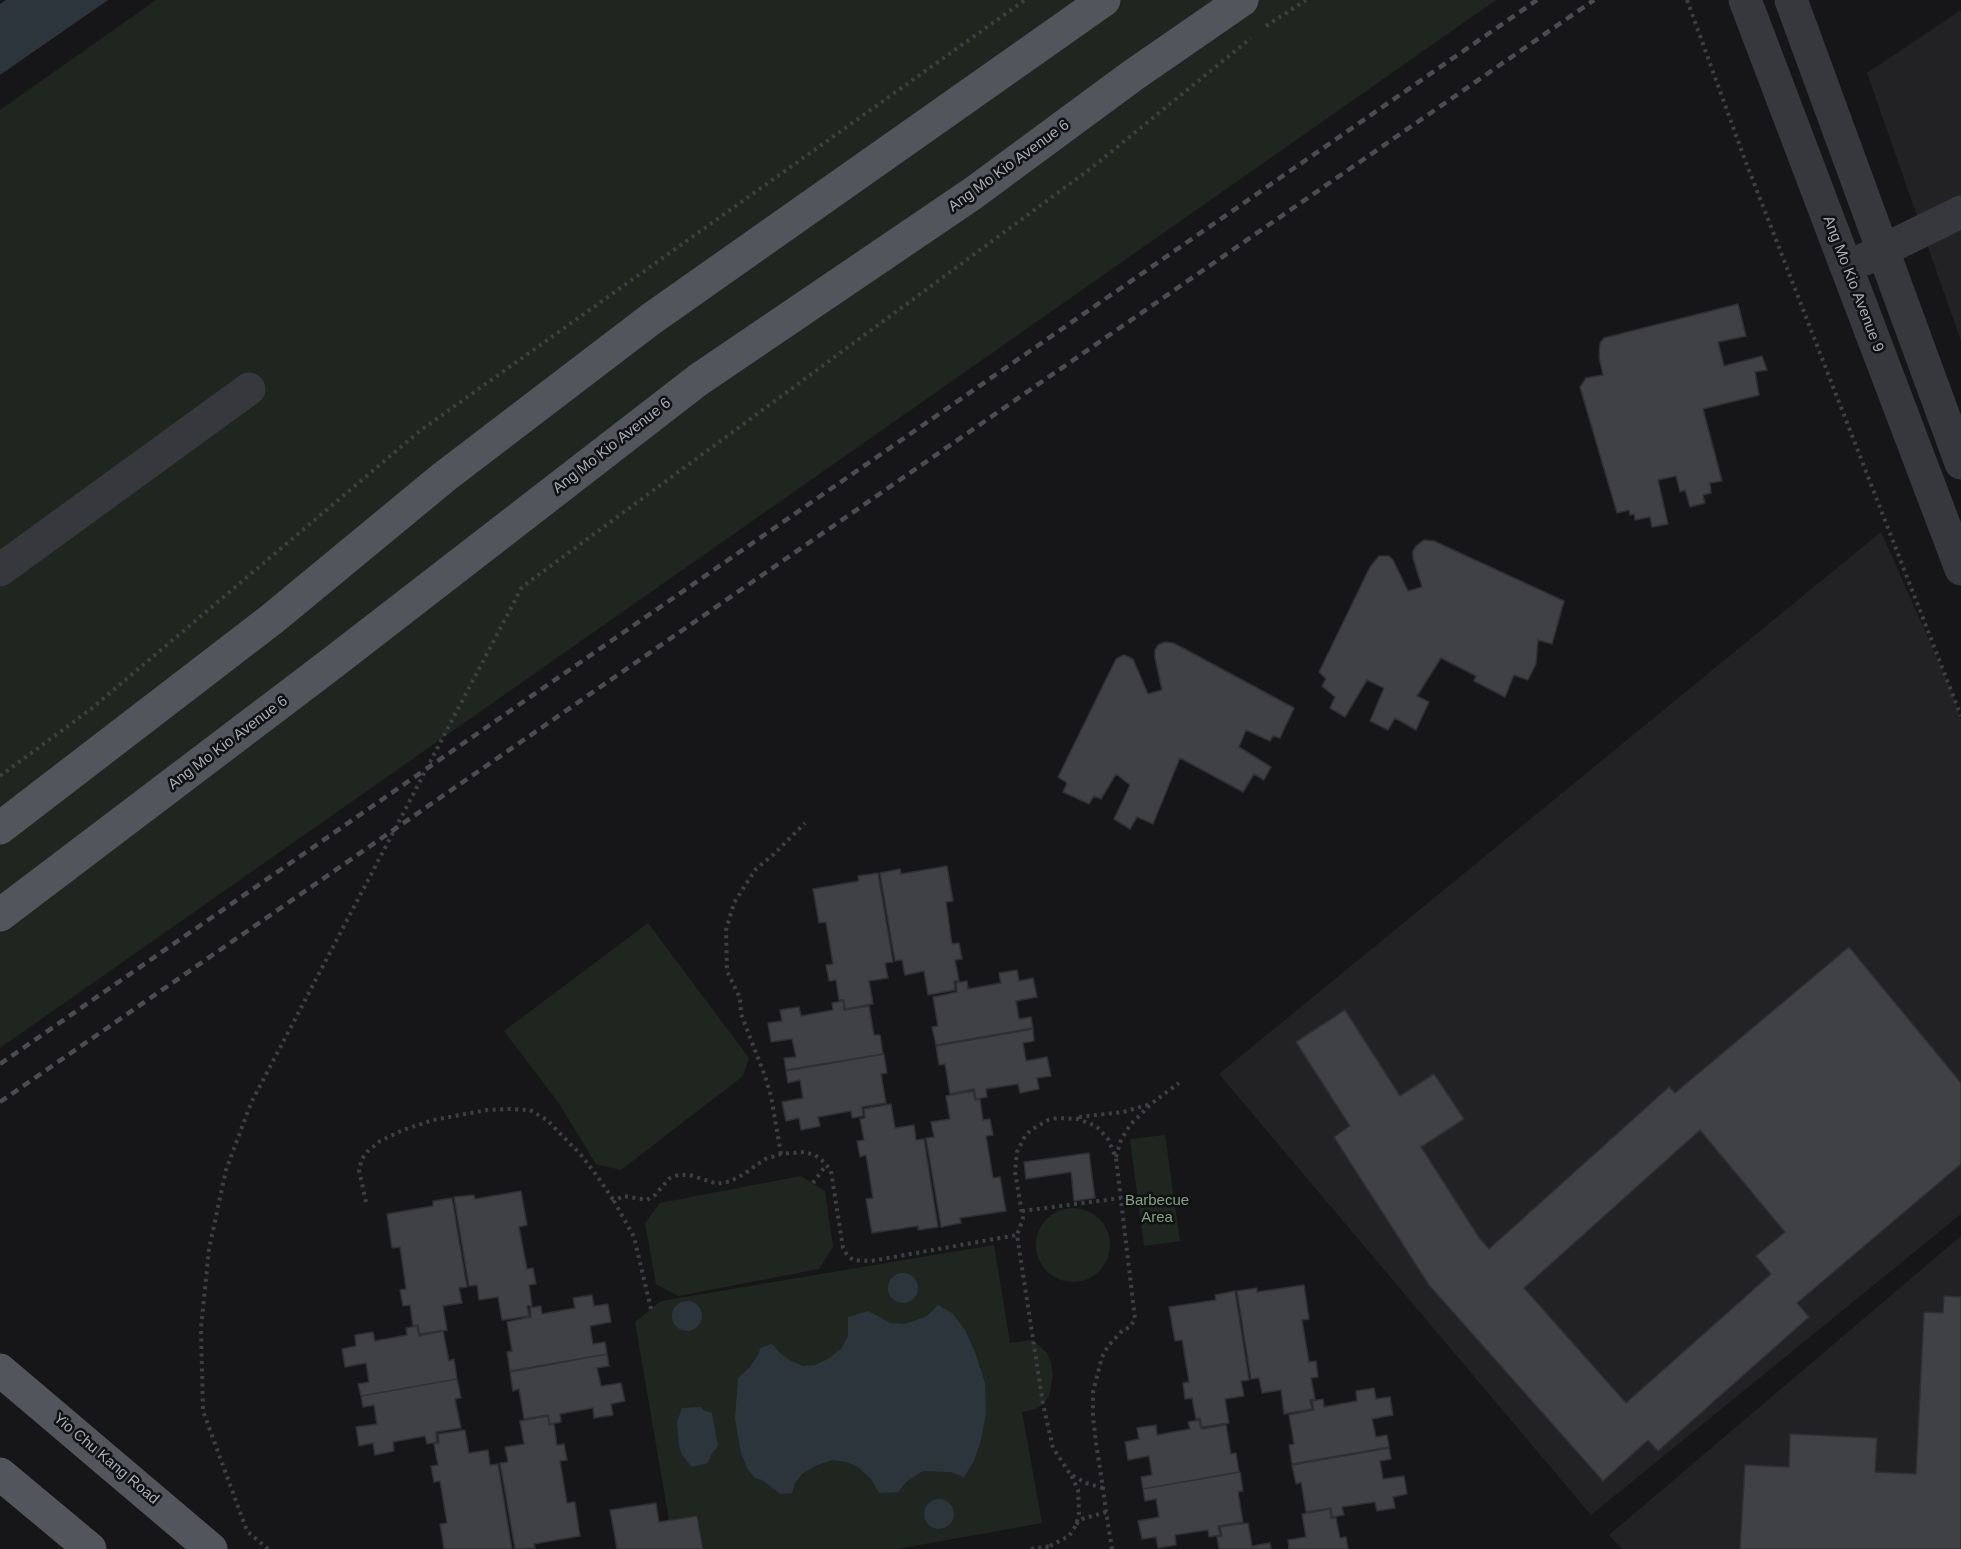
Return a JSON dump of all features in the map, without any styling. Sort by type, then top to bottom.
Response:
[{"type":"main road","points":[[0,828],[272,619],[444,477],[651,319],[1104,0]]},
{"type":"main road","name":"Ang Mo Kio Avenue 6","points":[[0,915],[331,664],[698,380],[972,194],[1132,76],[1242,0]]},
{"type":"main road","name":"Yio Chu Kang Road","points":[[0,1370],[211,1549]]},
{"type":"main road","points":[[0,1474],[90,1549]]},
{"type":"street","name":"Ang Mo Kio Avenue 9","points":[[1745,0],[1961,569]]},
{"type":"street","points":[[1791,0],[1961,463]]},
{"type":"street","points":[[1847,268],[1961,212]]},
{"type":"street","points":[[1902,415],[1933,387]]},
{"type":"street","points":[[0,570],[249,389]]},
{"type":"path","points":[[0,776],[91,709],[421,430],[1025,0]]},
{"type":"path","points":[[1262,30],[1306,0]]},
{"type":"path","points":[[1687,0],[1779,247],[1961,716]]},
{"type":"path","points":[[268,1549],[247,1531],[203,1411],[201,1328],[209,1249],[226,1170],[251,1104],[522,587],[1090,169],[1253,37]]},
{"type":"path","points":[[781,1154],[771,1096],[741,1014],[740,998],[727,972],[726,930],[734,903],[755,870],[805,823]]},
{"type":"path","points":[[1116,1158],[1130,1125],[1152,1103],[1179,1083]]},
{"type":"path","points":[[1076,1525],[1079,1513],[1078,1490],[1058,1458],[1050,1437],[1017,1235],[1023,1219],[1016,1162],[1020,1144],[1031,1130],[1047,1120],[1103,1116],[1133,1110],[1152,1103]]},
{"type":"path","points":[[366,1202],[359,1170],[367,1152],[380,1141],[403,1130],[434,1120],[487,1110],[530,1110],[547,1120],[581,1155],[614,1202],[634,1237],[651,1309]]},
{"type":"path","points":[[1069,1117],[1088,1121],[1103,1132],[1116,1158],[1135,1319],[1130,1327],[1122,1331],[1108,1346],[1099,1365],[1093,1392],[1093,1417],[1112,1549]]},
{"type":"path","points":[[614,1202],[623,1196],[647,1200],[655,1195],[670,1178],[678,1175],[690,1175],[717,1184],[744,1174],[765,1159],[781,1154],[804,1152],[815,1155],[831,1171],[843,1248],[853,1260],[871,1261],[1017,1235]]},
{"type":"path","points":[[813,1183],[826,1165]]},
{"type":"path","points":[[1022,1211],[1120,1198]]},
{"type":"path","points":[[1070,1474],[1086,1483],[1103,1488]]},
{"type":"path","points":[[1031,1549],[1048,1547],[1069,1536],[1082,1519],[1106,1512]]},
{"type":"shaded area","points":[[6,0],[108,0],[0,75],[0,4]]},
{"type":"shaded area","points":[[1961,10],[1961,341],[1867,73]]},
{"type":"shaded area","points":[[1881,532],[1952,692],[1961,720],[1961,1214],[1591,1515],[1219,1074]]},
{"type":"shaded area","points":[[1961,1236],[1961,1549],[1622,1549],[1609,1535]]},
{"type":"shaded area","points":[[903,1273],[913,1278],[918,1288],[913,1298],[903,1303],[893,1298],[888,1288],[893,1278]]},
{"type":"shaded area","points":[[687,1301],[698,1305],[702,1316],[698,1327],[687,1331],[676,1327],[672,1316],[676,1305]]},
{"type":"shaded area","points":[[938,1305],[952,1313],[965,1330],[985,1383],[986,1413],[981,1440],[974,1461],[964,1477],[950,1472],[923,1471],[906,1482],[898,1492],[879,1493],[871,1479],[859,1468],[847,1462],[832,1460],[802,1474],[795,1483],[792,1493],[780,1494],[762,1480],[755,1478],[747,1468],[741,1453],[735,1419],[738,1378],[749,1368],[759,1354],[760,1348],[772,1344],[791,1361],[803,1366],[815,1365],[841,1349],[848,1336],[848,1317],[868,1311],[891,1323],[905,1324],[927,1316]]},
{"type":"shaded area","points":[[701,1407],[712,1413],[718,1446],[708,1463],[692,1467],[682,1455],[679,1446],[677,1422],[682,1408]]},
{"type":"shaded area","points":[[939,1499],[950,1503],[954,1514],[950,1525],[939,1529],[928,1525],[924,1514],[928,1503]]},
{"type":"green space","points":[[156,0],[1496,0],[0,1048],[0,110]]},
{"type":"green space","points":[[648,923],[749,1058],[743,1076],[621,1170],[596,1164],[558,1102],[504,1031]]},
{"type":"green space","name":"Barbecue Area","points":[[1165,1135],[1180,1241],[1144,1246],[1130,1139]]},
{"type":"green space","points":[[801,1176],[825,1191],[833,1247],[819,1269],[678,1296],[656,1284],[645,1223],[660,1203]]},
{"type":"green space","points":[[1073,1208],[1087,1211],[1099,1219],[1107,1231],[1110,1245],[1107,1259],[1099,1271],[1087,1279],[1073,1282],[1059,1279],[1047,1271],[1039,1259],[1036,1245],[1039,1231],[1047,1219],[1059,1211]]},
{"type":"green space","points":[[994,1245],[1010,1343],[1033,1340],[1047,1353],[1051,1363],[1053,1375],[1049,1396],[1035,1409],[1022,1412],[1042,1523],[897,1549],[704,1549],[698,1515],[669,1520],[635,1322],[661,1301]]},
{"type":"building","points":[[1738,304],[1746,336],[1718,342],[1724,366],[1762,356],[1767,370],[1755,372],[1759,395],[1703,409],[1722,481],[1710,483],[1711,493],[1703,495],[1705,503],[1690,507],[1685,490],[1680,492],[1676,476],[1658,480],[1668,524],[1652,527],[1650,517],[1635,520],[1634,514],[1630,515],[1629,510],[1617,513],[1580,387],[1586,378],[1603,375],[1599,357],[1600,343],[1604,338]]},
{"type":"building","points":[[1424,540],[1434,541],[1564,601],[1552,644],[1538,640],[1536,664],[1528,680],[1514,675],[1505,697],[1474,681],[1476,676],[1441,658],[1417,696],[1429,702],[1416,730],[1395,718],[1388,730],[1370,721],[1384,688],[1367,680],[1345,717],[1330,708],[1335,697],[1322,686],[1326,679],[1319,672],[1370,567],[1379,556],[1389,556],[1393,560],[1408,591],[1422,587],[1413,551]]},
{"type":"building","points":[[1165,642],[1183,648],[1294,708],[1280,738],[1273,736],[1270,741],[1246,730],[1239,747],[1271,767],[1264,780],[1254,774],[1243,792],[1180,758],[1153,824],[1137,817],[1130,829],[1114,819],[1130,785],[1116,774],[1101,799],[1094,796],[1089,804],[1063,792],[1067,783],[1058,777],[1116,659],[1124,655],[1133,659],[1148,694],[1162,690],[1155,650],[1158,645]]},
{"type":"building","points":[[947,866],[953,901],[946,902],[952,944],[959,943],[962,959],[955,960],[959,981],[954,981],[955,990],[928,995],[924,971],[905,975],[902,960],[895,961],[880,873],[900,869],[901,874]]},
{"type":"building","points":[[878,873],[893,962],[885,963],[888,978],[869,981],[873,1004],[845,1009],[844,1000],[839,1000],[836,980],[829,981],[826,965],[833,964],[826,922],[819,923],[813,889],[859,881],[858,876]]},
{"type":"building","points":[[1849,947],[1961,1083],[1961,1164],[1797,1303],[1809,1317],[1658,1451],[1648,1440],[1603,1481],[1429,1285],[1334,1137],[1350,1126],[1296,1042],[1345,1010],[1400,1096],[1434,1074],[1464,1119],[1421,1147],[1480,1239],[1489,1249],[1669,1087],[1675,1093]],"holes":[[[1700,1130],[1785,1232],[1756,1256],[1771,1274],[1626,1403],[1524,1288]]]},
{"type":"building","points":[[1017,970],[1019,981],[1033,978],[1037,997],[1016,1001],[1019,1019],[1031,1017],[1033,1028],[936,1045],[932,1027],[938,1026],[933,997],[957,992],[956,983],[967,981],[968,989],[1001,983],[999,973]]},
{"type":"building","points":[[843,1001],[844,1010],[869,1006],[874,1035],[880,1035],[883,1054],[786,1070],[784,1058],[796,1057],[792,1039],[771,1042],[768,1023],[782,1021],[780,1010],[799,1007],[801,1016],[833,1010],[832,1003]]},
{"type":"building","points":[[1033,1029],[1034,1041],[1023,1043],[1026,1061],[1047,1057],[1051,1076],[1037,1078],[1039,1089],[1020,1093],[1018,1084],[986,1089],[987,1097],[976,1099],[974,1089],[950,1094],[945,1064],[939,1065],[936,1046]]},
{"type":"building","points":[[884,1054],[887,1073],[881,1074],[886,1103],[862,1107],[863,1116],[852,1118],[851,1111],[818,1117],[820,1126],[801,1130],[799,1118],[786,1121],[782,1102],[803,1098],[800,1080],[788,1083],[786,1071]]},
{"type":"building","points":[[973,1091],[975,1100],[980,1099],[983,1120],[990,1119],[993,1135],[986,1136],[993,1178],[1000,1177],[1006,1211],[960,1218],[961,1223],[941,1227],[926,1138],[934,1137],[931,1122],[950,1119],[946,1096]]},
{"type":"building","points":[[891,1104],[895,1128],[914,1125],[916,1140],[924,1139],[938,1227],[918,1230],[918,1226],[872,1233],[866,1199],[873,1198],[866,1155],[860,1157],[857,1141],[864,1140],[860,1119],[865,1118],[864,1109]]},
{"type":"building","points":[[1089,1153],[1095,1198],[1074,1201],[1071,1172],[1026,1179],[1024,1162]]},
{"type":"building","points":[[521,1191],[527,1225],[519,1227],[527,1269],[533,1268],[536,1284],[529,1285],[532,1306],[527,1306],[529,1316],[502,1320],[498,1297],[479,1300],[477,1285],[469,1286],[454,1197],[474,1195],[475,1199]]},
{"type":"building","points":[[452,1198],[467,1287],[459,1288],[462,1303],[443,1306],[447,1330],[420,1334],[418,1325],[413,1326],[410,1305],[403,1306],[400,1290],[406,1289],[400,1247],[392,1248],[387,1214],[433,1206],[433,1201]]},
{"type":"building","points":[[1304,1285],[1309,1319],[1302,1320],[1309,1362],[1316,1361],[1318,1377],[1311,1378],[1315,1399],[1310,1400],[1312,1409],[1284,1414],[1281,1390],[1262,1393],[1259,1378],[1251,1379],[1237,1291],[1257,1288],[1257,1292]]},
{"type":"building","points":[[1235,1291],[1249,1380],[1241,1381],[1244,1396],[1225,1399],[1229,1423],[1202,1427],[1200,1418],[1196,1419],[1192,1398],[1185,1399],[1183,1383],[1189,1382],[1182,1340],[1175,1341],[1169,1307],[1216,1300],[1215,1295]]},
{"type":"building","points":[[592,1295],[594,1306],[608,1304],[611,1322],[590,1326],[593,1344],[605,1342],[607,1354],[510,1371],[507,1352],[512,1351],[507,1322],[531,1317],[530,1308],[541,1306],[542,1314],[575,1308],[573,1298]]},
{"type":"building","points":[[1944,1296],[1961,1297],[1961,1549],[1740,1549],[1745,1465],[1789,1467],[1790,1434],[1877,1438],[1875,1472],[1916,1474],[1924,1312],[1943,1313]]},
{"type":"building","points":[[417,1326],[419,1336],[443,1331],[449,1361],[454,1359],[457,1379],[361,1396],[358,1384],[369,1382],[366,1363],[345,1367],[342,1349],[356,1346],[355,1335],[373,1332],[375,1341],[407,1335],[406,1328]]},
{"type":"building","points":[[607,1354],[609,1366],[597,1368],[601,1386],[621,1383],[625,1401],[611,1404],[613,1415],[594,1418],[593,1408],[560,1414],[561,1422],[550,1424],[548,1415],[524,1419],[519,1389],[513,1391],[510,1372]]},
{"type":"building","points":[[457,1379],[461,1398],[455,1399],[461,1428],[436,1432],[437,1442],[427,1444],[425,1436],[393,1442],[394,1451],[375,1455],[373,1443],[359,1446],[356,1427],[377,1424],[374,1405],[363,1407],[361,1396]]},
{"type":"building","points":[[1374,1388],[1376,1399],[1390,1397],[1393,1415],[1372,1419],[1376,1437],[1387,1435],[1389,1447],[1292,1464],[1289,1445],[1294,1444],[1289,1415],[1314,1410],[1312,1401],[1323,1399],[1324,1407],[1357,1401],[1356,1391]]},
{"type":"building","points":[[548,1416],[549,1425],[554,1424],[557,1445],[564,1444],[567,1460],[560,1461],[567,1503],[575,1502],[580,1536],[534,1544],[535,1548],[515,1549],[500,1463],[508,1462],[505,1447],[524,1444],[520,1421]]},
{"type":"building","points":[[1199,1420],[1201,1429],[1226,1425],[1231,1454],[1236,1453],[1239,1472],[1143,1489],[1141,1477],[1152,1475],[1149,1456],[1128,1460],[1125,1442],[1139,1439],[1137,1428],[1156,1425],[1157,1435],[1190,1429],[1188,1422]]},
{"type":"building","points":[[465,1430],[469,1453],[488,1450],[490,1465],[498,1464],[512,1549],[444,1549],[440,1524],[447,1523],[440,1481],[434,1482],[431,1466],[438,1465],[434,1444],[439,1443],[438,1434]]},
{"type":"building","points":[[1389,1448],[1391,1459],[1380,1461],[1383,1479],[1404,1476],[1407,1494],[1393,1497],[1395,1508],[1377,1511],[1375,1502],[1342,1507],[1344,1515],[1332,1517],[1331,1508],[1306,1512],[1301,1482],[1296,1484],[1292,1465]]},
{"type":"building","points":[[1240,1472],[1243,1491],[1238,1492],[1243,1522],[1218,1526],[1220,1535],[1209,1537],[1208,1530],[1175,1535],[1176,1545],[1158,1548],[1156,1537],[1142,1539],[1138,1521],[1159,1517],[1156,1499],[1145,1501],[1143,1489]]},
{"type":"building","points":[[656,1503],[659,1522],[697,1516],[703,1549],[617,1549],[610,1510]]},
{"type":"building","points":[[1330,1509],[1331,1518],[1336,1518],[1340,1538],[1346,1537],[1348,1549],[1289,1549],[1288,1540],[1306,1537],[1302,1514]]},
{"type":"building","points":[[1248,1523],[1252,1546],[1270,1543],[1271,1549],[1219,1549],[1217,1537],[1222,1536],[1220,1527]]},
{"type":"railway","points":[[0,1064],[1537,0]]},
{"type":"railway","points":[[0,1102],[1594,0]]}]
